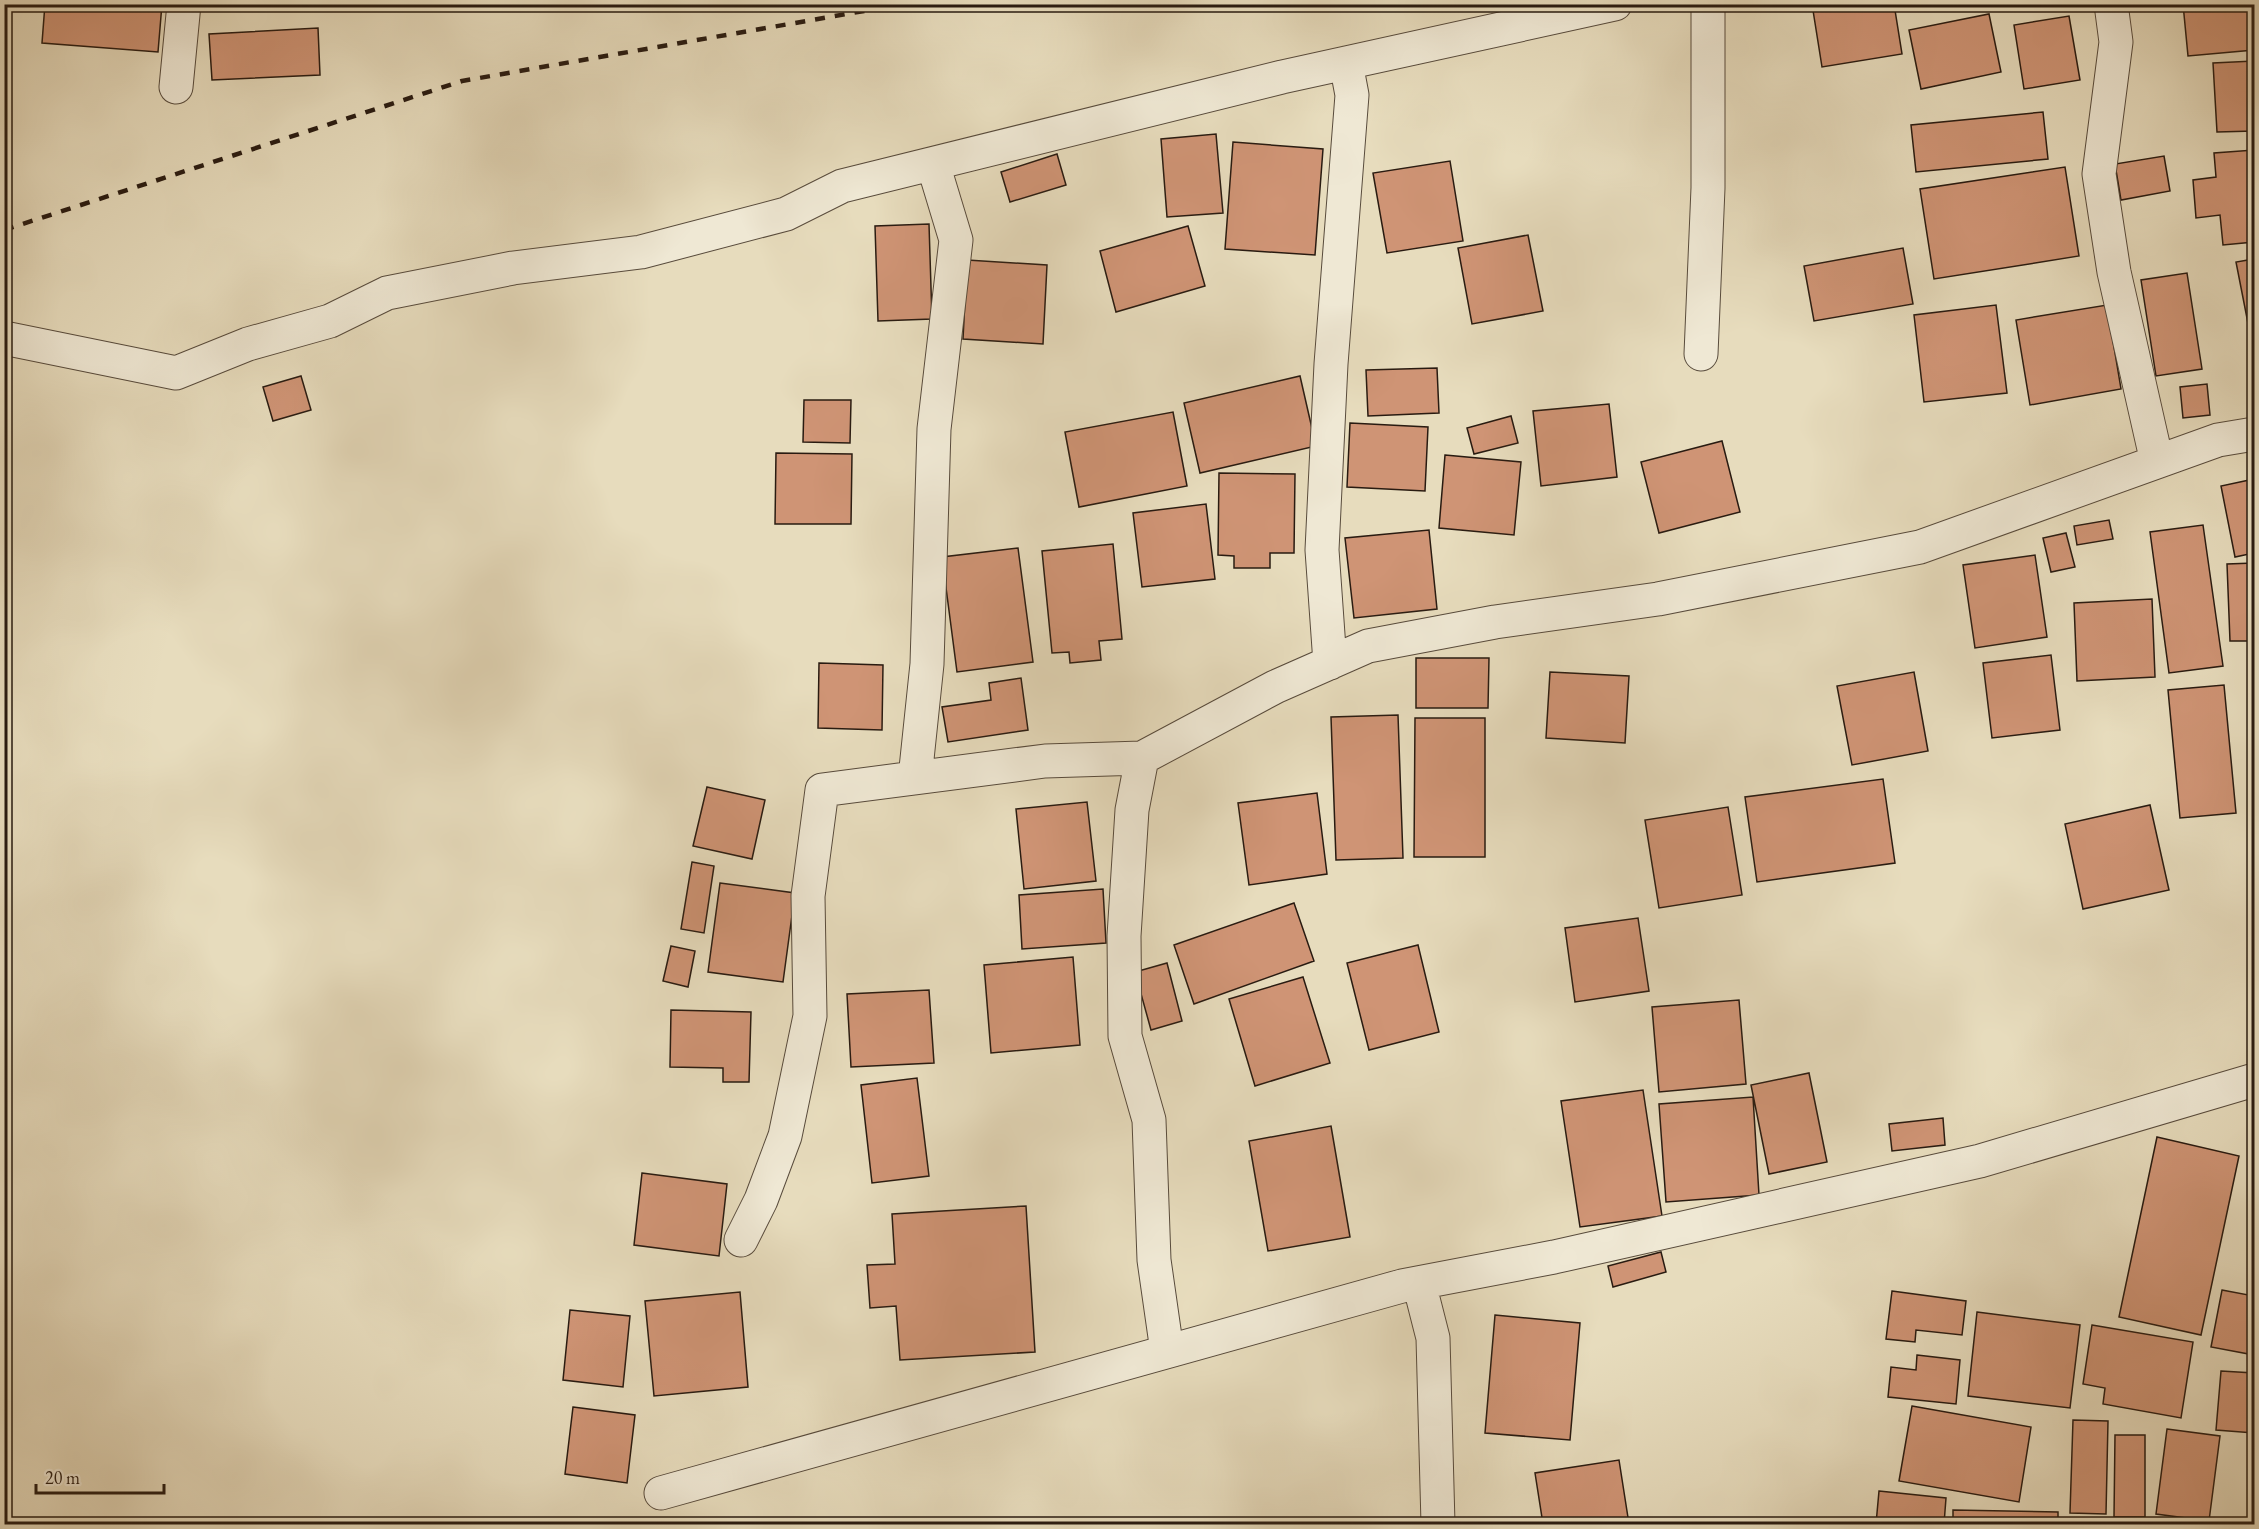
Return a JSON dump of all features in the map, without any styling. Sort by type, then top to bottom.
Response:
[{"type":"street","points":[[176,87],[184,4]]},
{"type":"street","points":[[4,338],[176,373],[248,344],[330,321],[387,293],[513,268],[641,252],[786,214],[842,186],[1346,63],[1615,4]]},
{"type":"street","points":[[1701,354],[1708,188],[1708,4]]},
{"type":"street","points":[[2111,4],[2116,42],[2099,174],[2114,272],[2157,462]]},
{"type":"street","points":[[1330,663],[1322,550],[1331,364],[1352,95],[1346,63]]},
{"type":"street","points":[[915,778],[927,664],[934,429],[956,240],[933,164]]},
{"type":"street","points":[[741,1240],[761,1200],[785,1136],[810,1016],[808,896],[822,790],[1045,761],[1142,758],[1275,687],[1368,646],[1495,622],[1658,599],[1920,547],[2218,440],[2254,434]]},
{"type":"street","points":[[1142,758],[1132,810],[1124,936],[1125,1036],[1149,1120],[1154,1260],[1167,1351]]},
{"type":"street","points":[[661,1493],[1419,1283],[1554,1257],[1980,1161],[2254,1080]]},
{"type":"street","points":[[1419,1283],[1433,1338],[1438,1524]]},
{"type":"building","points":[[45,4],[162,4],[158,52],[42,43]]},
{"type":"building","points":[[1812,4],[1894,4],[1902,54],[1822,67]]},
{"type":"building","points":[[2183,4],[2254,4],[2254,50],[2188,56]]},
{"type":"building","points":[[1989,14],[2001,72],[1921,89],[1909,30]]},
{"type":"building","points":[[2069,16],[2080,80],[2024,89],[2014,25]]},
{"type":"building","points":[[318,28],[320,75],[212,80],[209,34]]},
{"type":"building","points":[[2254,61],[2254,131],[2217,132],[2213,63]]},
{"type":"building","points":[[2043,112],[2048,159],[1916,172],[1911,125]]},
{"type":"building","points":[[1216,134],[1223,213],[1167,217],[1161,139]]},
{"type":"building","points":[[1233,142],[1323,149],[1315,255],[1225,249]]},
{"type":"building","points":[[2254,150],[2254,242],[2223,245],[2220,215],[2196,218],[2193,180],[2216,177],[2214,153]]},
{"type":"building","points":[[1057,154],[1066,185],[1010,202],[1001,172]]},
{"type":"building","points":[[2164,156],[2170,191],[2121,200],[2115,164]]},
{"type":"building","points":[[1450,161],[1463,241],[1387,253],[1373,173]]},
{"type":"building","points":[[2065,167],[2079,256],[1934,279],[1920,189]]},
{"type":"building","points":[[929,224],[932,319],[878,321],[875,226]]},
{"type":"building","points":[[1188,226],[1205,286],[1116,312],[1100,251]]},
{"type":"building","points":[[1528,235],[1543,311],[1472,324],[1458,248]]},
{"type":"building","points":[[1903,248],[1913,304],[1814,321],[1804,266]]},
{"type":"building","points":[[2254,259],[2254,349],[2253,349],[2236,262]]},
{"type":"building","points":[[967,260],[1047,265],[1043,344],[963,339]]},
{"type":"building","points":[[2187,273],[2202,369],[2156,376],[2141,280]]},
{"type":"building","points":[[1996,305],[2007,393],[1924,402],[1914,315]]},
{"type":"building","points":[[2107,305],[2121,389],[2030,405],[2016,320]]},
{"type":"building","points":[[1437,368],[1439,413],[1368,416],[1366,370]]},
{"type":"building","points":[[301,376],[311,410],[273,421],[263,387]]},
{"type":"building","points":[[1300,376],[1316,446],[1200,473],[1184,403]]},
{"type":"building","points":[[2207,384],[2210,415],[2183,418],[2180,387]]},
{"type":"building","points":[[804,400],[851,400],[850,443],[803,442]]},
{"type":"building","points":[[1609,404],[1617,477],[1541,486],[1533,411]]},
{"type":"building","points":[[1173,412],[1187,486],[1079,507],[1065,432]]},
{"type":"building","points":[[1511,416],[1518,443],[1474,454],[1467,428]]},
{"type":"building","points":[[1350,423],[1428,427],[1425,491],[1347,487]]},
{"type":"building","points":[[1722,441],[1740,512],[1659,533],[1641,462]]},
{"type":"building","points":[[776,453],[852,454],[851,524],[775,524]]},
{"type":"building","points":[[1445,455],[1521,462],[1514,535],[1439,528]]},
{"type":"building","points":[[1219,473],[1295,474],[1294,553],[1270,553],[1270,568],[1234,568],[1234,556],[1218,555]]},
{"type":"building","points":[[2254,479],[2254,553],[2235,557],[2221,486]]},
{"type":"building","points":[[1206,504],[1215,579],[1142,587],[1133,513]]},
{"type":"building","points":[[2109,520],[2113,539],[2077,545],[2074,526]]},
{"type":"building","points":[[2203,525],[2223,666],[2169,673],[2150,532]]},
{"type":"building","points":[[1429,530],[1437,609],[1354,618],[1345,538]]},
{"type":"building","points":[[2066,533],[2075,567],[2051,572],[2043,538]]},
{"type":"building","points":[[1113,544],[1122,639],[1099,641],[1101,660],[1070,663],[1069,652],[1052,653],[1042,551]]},
{"type":"building","points":[[1018,548],[1033,662],[957,672],[942,557]]},
{"type":"building","points":[[2035,555],[2047,637],[1975,648],[1963,565]]},
{"type":"building","points":[[2254,563],[2254,641],[2230,641],[2227,564]]},
{"type":"building","points":[[2152,599],[2155,677],[2077,681],[2074,603]]},
{"type":"building","points":[[2051,655],[2060,730],[1992,738],[1983,663]]},
{"type":"building","points":[[1416,658],[1489,658],[1488,708],[1416,708]]},
{"type":"building","points":[[819,663],[883,665],[882,730],[818,728]]},
{"type":"building","points":[[1550,672],[1629,676],[1625,743],[1546,738]]},
{"type":"building","points":[[1914,672],[1928,751],[1852,765],[1837,686]]},
{"type":"building","points":[[1021,678],[1028,730],[948,742],[942,707],[991,700],[989,683]]},
{"type":"building","points":[[2224,685],[2236,813],[2180,818],[2168,690]]},
{"type":"building","points":[[1398,715],[1403,858],[1336,860],[1331,717]]},
{"type":"building","points":[[1415,718],[1485,718],[1485,857],[1414,857]]},
{"type":"building","points":[[1883,779],[1895,863],[1757,882],[1745,797]]},
{"type":"building","points":[[707,787],[765,800],[752,859],[693,846]]},
{"type":"building","points":[[1317,793],[1327,874],[1249,885],[1238,803]]},
{"type":"building","points":[[1087,802],[1096,881],[1024,889],[1016,809]]},
{"type":"building","points":[[2150,805],[2169,890],[2083,909],[2065,824]]},
{"type":"building","points":[[1728,807],[1742,895],[1659,908],[1645,820]]},
{"type":"building","points":[[692,862],[714,866],[704,933],[681,929]]},
{"type":"building","points":[[720,883],[795,893],[783,982],[708,972]]},
{"type":"building","points":[[1103,889],[1106,943],[1022,949],[1019,895]]},
{"type":"building","points":[[1294,903],[1314,961],[1194,1004],[1174,945]]},
{"type":"building","points":[[1638,918],[1649,991],[1575,1002],[1565,928]]},
{"type":"building","points":[[1418,945],[1439,1032],[1369,1050],[1347,963]]},
{"type":"building","points":[[671,946],[695,951],[688,987],[663,981]]},
{"type":"building","points":[[1073,957],[1080,1045],[991,1053],[984,965]]},
{"type":"building","points":[[1167,963],[1182,1021],[1151,1030],[1135,972]]},
{"type":"building","points":[[1303,977],[1330,1063],[1255,1086],[1229,999]]},
{"type":"building","points":[[929,990],[934,1063],[851,1067],[847,994]]},
{"type":"building","points":[[1739,1000],[1746,1084],[1659,1092],[1652,1007]]},
{"type":"building","points":[[671,1010],[751,1012],[749,1082],[723,1082],[723,1068],[670,1067]]},
{"type":"building","points":[[1809,1073],[1827,1162],[1769,1174],[1751,1085]]},
{"type":"building","points":[[917,1078],[929,1176],[872,1183],[861,1085]]},
{"type":"building","points":[[1643,1090],[1662,1216],[1580,1227],[1561,1101]]},
{"type":"building","points":[[1753,1097],[1759,1195],[1666,1202],[1659,1104]]},
{"type":"building","points":[[1943,1118],[1945,1145],[1892,1151],[1889,1124]]},
{"type":"building","points":[[1331,1126],[1350,1237],[1268,1251],[1249,1141]]},
{"type":"building","points":[[2157,1137],[2239,1156],[2201,1335],[2119,1317]]},
{"type":"building","points":[[642,1173],[727,1184],[719,1256],[634,1245]]},
{"type":"building","points":[[1026,1206],[1035,1352],[900,1360],[896,1306],[870,1308],[867,1265],[895,1264],[892,1214]]},
{"type":"building","points":[[1661,1252],[1666,1272],[1613,1287],[1608,1266]]},
{"type":"building","points":[[2222,1290],[2254,1296],[2254,1355],[2211,1347]]},
{"type":"building","points":[[1892,1291],[1966,1301],[1962,1335],[1916,1330],[1915,1342],[1886,1339]]},
{"type":"building","points":[[740,1292],[748,1387],[654,1396],[645,1301]]},
{"type":"building","points":[[570,1310],[630,1316],[623,1387],[563,1380]]},
{"type":"building","points":[[1977,1312],[2080,1325],[2070,1408],[1968,1396]]},
{"type":"building","points":[[1495,1315],[1580,1323],[1570,1440],[1485,1433]]},
{"type":"building","points":[[2092,1325],[2193,1342],[2181,1418],[2103,1404],[2105,1388],[2083,1384]]},
{"type":"building","points":[[1917,1355],[1960,1360],[1956,1404],[1888,1397],[1891,1367],[1916,1370]]},
{"type":"building","points":[[2221,1371],[2254,1373],[2254,1433],[2216,1430]]},
{"type":"building","points":[[1912,1406],[2031,1427],[2019,1502],[1899,1481]]},
{"type":"building","points":[[573,1407],[635,1415],[627,1483],[565,1474]]},
{"type":"building","points":[[2073,1420],[2108,1421],[2106,1514],[2070,1513]]},
{"type":"building","points":[[2167,1429],[2220,1436],[2209,1521],[2156,1514]]},
{"type":"building","points":[[2115,1435],[2145,1435],[2145,1517],[2114,1517]]},
{"type":"building","points":[[1619,1460],[1629,1524],[1543,1524],[1535,1473]]},
{"type":"building","points":[[1879,1491],[1946,1498],[1944,1524],[1876,1524]]},
{"type":"building","points":[[1953,1510],[2058,1512],[2058,1524],[1953,1524]]},
{"type":"railway","points":[[4,230],[462,81],[904,4]]}]
